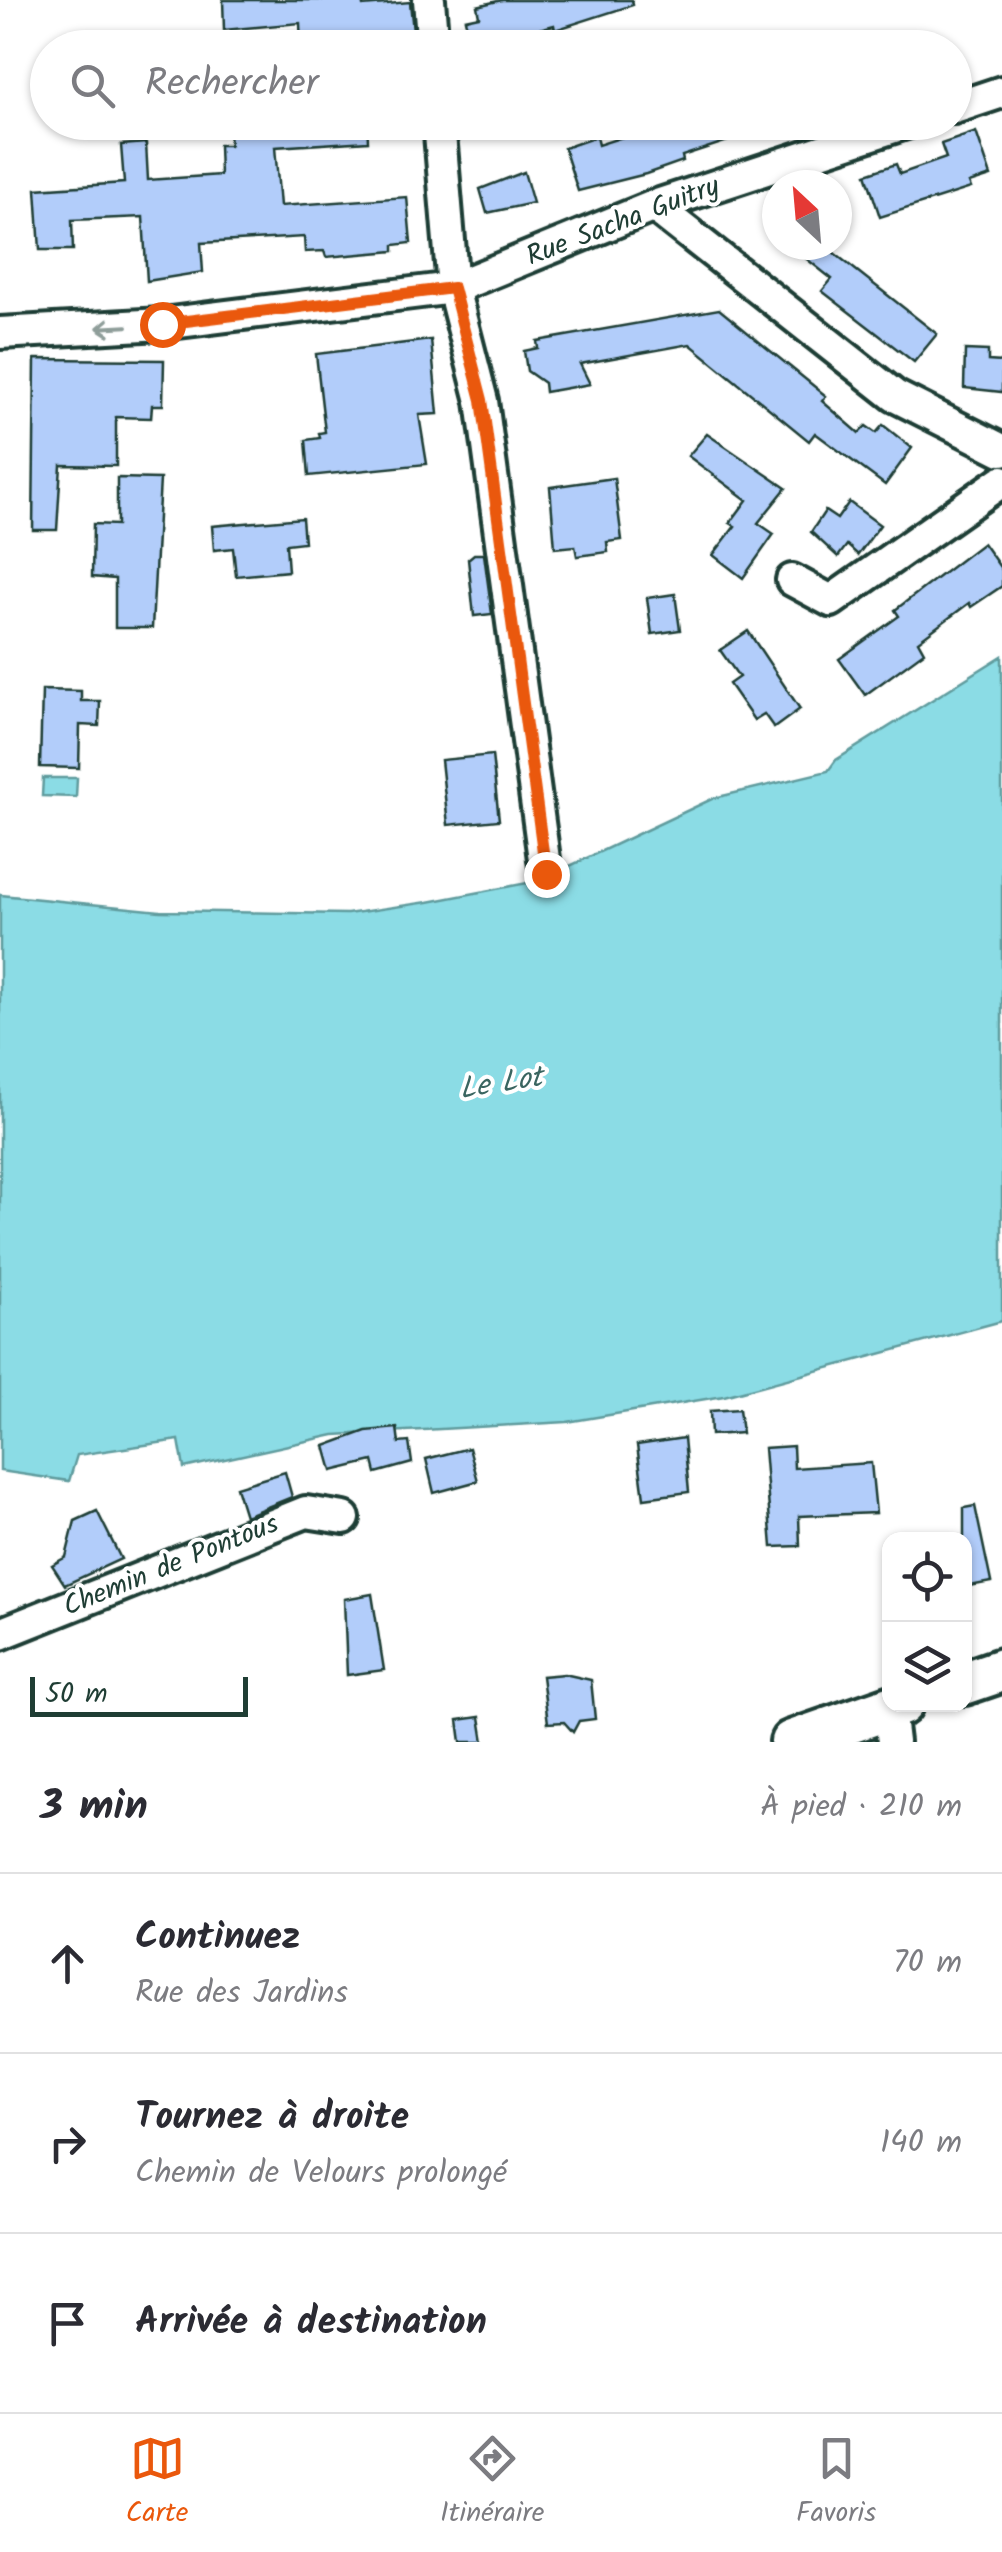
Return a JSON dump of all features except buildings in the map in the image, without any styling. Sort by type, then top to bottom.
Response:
[{"type":"main road","points":[[972,1680],[1002,1670]]},
{"type":"main road","points":[[792,1742],[894,1718]]},
{"type":"street","points":[[429,0],[432,30]]},
{"type":"street","points":[[972,102],[1002,92]]},
{"type":"street","points":[[441,140],[453,288],[482,400],[546,874]]},
{"type":"street","name":"Rue Sacha Guitry","points":[[0,333],[162,324],[453,288],[654,206],[854,140]]},
{"type":"street","points":[[654,206],[895,396],[1002,450]]},
{"type":"street","points":[[792,580],[831,601],[1002,481]]},
{"type":"street","name":"Chemin de Pontous","points":[[0,1634],[306,1512],[344,1518]]},
{"type":"water","name":"Le Lot","points":[[1002,656],[1002,1321],[724,1396],[567,1422],[334,1435],[184,1468],[179,1440],[77,1455],[69,1481],[0,1471],[0,895],[160,911],[347,914],[538,881],[714,798],[828,771],[836,760]]},
{"type":"water","points":[[43,778],[77,778],[76,797],[42,796]]},
{"type":"route","points":[[162,324],[453,288],[482,400],[546,874]]}]
